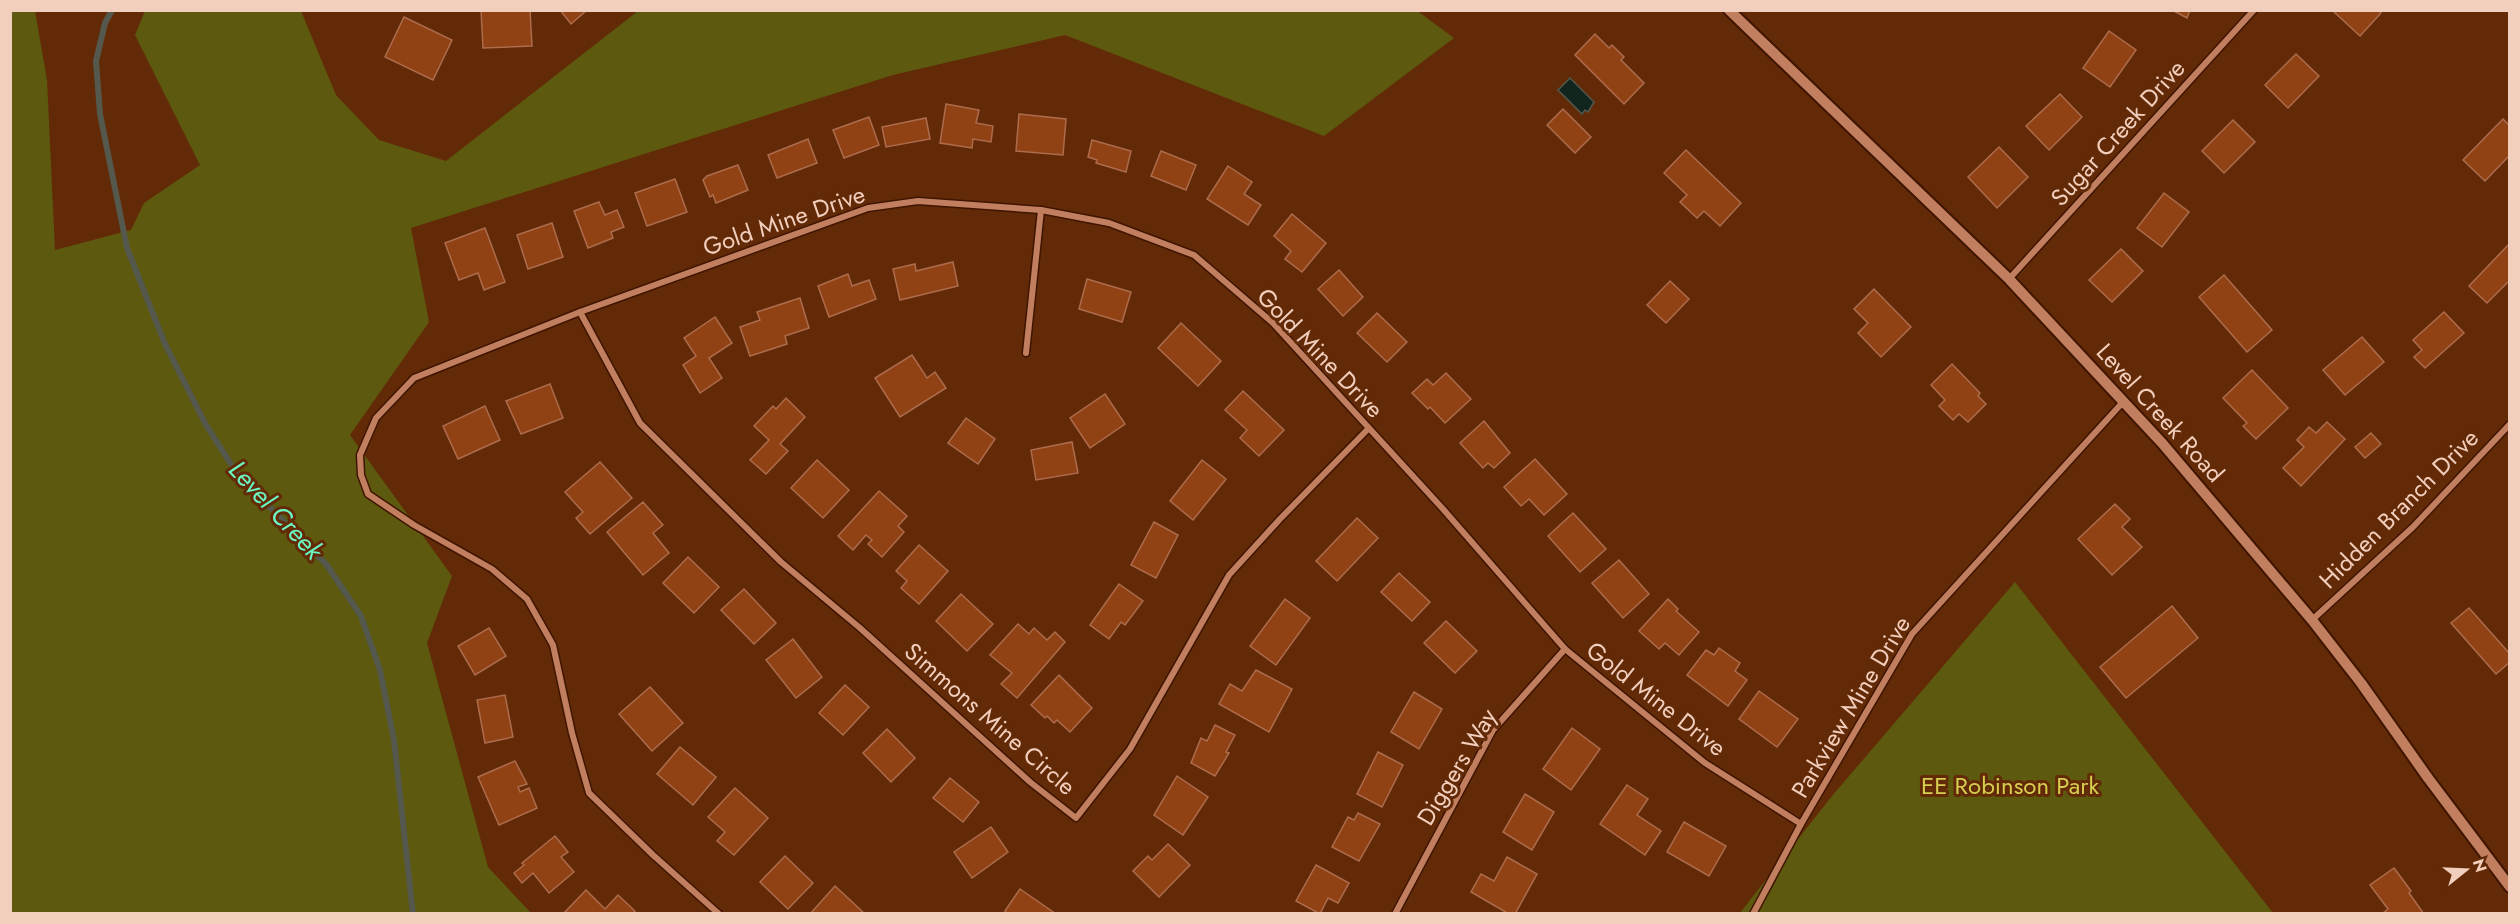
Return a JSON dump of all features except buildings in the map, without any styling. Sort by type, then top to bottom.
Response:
[{"type":"street","name":"Level Creek Road","points":[[1729,10],[2009,279],[2162,443],[2313,620],[2510,887]]},
{"type":"street","name":"Sugar Creek Drive","points":[[2009,279],[2254,10]]},
{"type":"street","name":"Gold Mine Drive","points":[[719,914],[589,793],[572,733],[553,645],[527,599],[492,569],[414,525],[368,494],[361,475],[360,454],[376,418],[414,378],[580,312],[868,208],[918,201],[1041,210],[1109,223],[1194,255],[1273,323],[1443,509],[1565,649],[1705,763],[1801,824]]},
{"type":"street","points":[[1026,353],[1041,210]]},
{"type":"street","name":"Simmons Mine Circle","points":[[580,312],[640,423],[781,562],[860,628],[1030,782],[1076,818],[1130,749],[1229,575],[1368,429]]},
{"type":"street","name":"Parkview Mine Drive","points":[[1753,914],[1801,824],[1912,634],[2123,402]]},
{"type":"street","name":"Hidden Branch Drive","points":[[2313,620],[2413,527],[2510,424]]},
{"type":"street","name":"Diggers Way","points":[[1395,914],[1493,730],[1565,649]]},
{"type":"green space","points":[[1416,10],[1454,38],[1324,136],[1065,35],[893,75],[411,228],[429,322],[350,435],[452,576],[427,643],[488,867],[531,913],[11,914],[10,11],[35,11],[47,80],[55,250],[131,230],[144,203],[200,165],[135,35],[145,11],[301,11],[336,95],[379,140],[446,161],[638,11]]},
{"type":"green space","name":"EE Robinson Park","points":[[2015,582],[2273,913],[1739,914],[1832,796]]},
{"type":"shaded area","points":[[1570,78],[1594,102],[1588,112],[1585,110],[1582,114],[1558,90]]},
{"type":"waterway","name":"Level Creek","points":[[112,10],[105,23],[96,61],[100,114],[127,248],[165,344],[206,425],[238,475],[326,564],[361,616],[380,670],[394,740],[413,914]]}]
